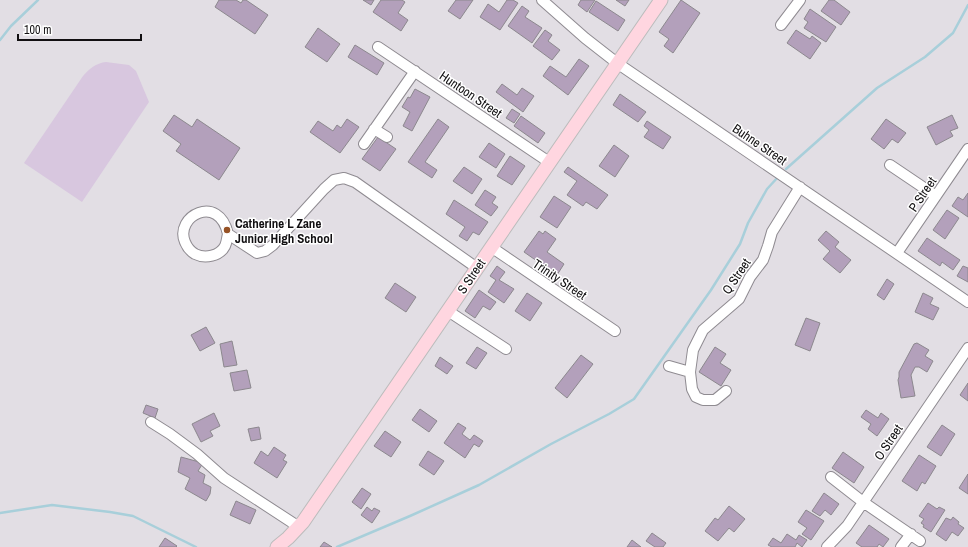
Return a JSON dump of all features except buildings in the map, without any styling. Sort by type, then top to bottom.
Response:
[{"type":"main road","name":"S Street","points":[[277,547],[299,527],[661,0]]},
{"type":"street","name":"Buhne Street","points":[[542,0],[585,38],[617,63],[968,302]]},
{"type":"street","points":[[781,25],[800,0]]},
{"type":"street","name":"Huntoon Street","points":[[378,47],[549,162]]},
{"type":"street","points":[[364,144],[415,72]]},
{"type":"street","points":[[374,129],[387,137]]},
{"type":"street","name":"P Street","points":[[896,253],[968,149]]},
{"type":"street","points":[[890,165],[936,196]]},
{"type":"street","points":[[228,234],[225,246],[217,254],[204,257],[194,254],[187,247],[183,232],[186,223],[193,215],[203,212],[210,212],[219,216],[226,224],[228,234],[257,253],[265,251],[273,245],[324,188],[334,180],[344,178],[355,182],[477,268]]},
{"type":"street","name":"Q Street","points":[[726,391],[715,400],[703,400],[696,397],[692,389],[690,372],[693,350],[703,330],[738,299],[750,277],[763,260],[772,232],[800,187]]},
{"type":"street","name":"Trinity Street","points":[[491,248],[615,331]]},
{"type":"street","points":[[448,310],[506,349]]},
{"type":"street","name":"O Street","points":[[827,547],[843,531],[968,348]]},
{"type":"street","points":[[670,366],[690,372]]},
{"type":"street","points":[[151,422],[197,454],[224,478],[299,527]]},
{"type":"street","points":[[831,477],[863,502],[920,541]]},
{"type":"street","points":[[901,547],[911,534]]},
{"type":"shaded area","points":[[106,62],[129,65],[136,71],[149,102],[82,202],[24,163],[83,76],[93,67]]},
{"type":"waterway","points":[[0,40],[11,26],[38,0]]},
{"type":"waterway","points":[[786,169],[877,88],[925,57],[953,33],[968,5]]},
{"type":"waterway","points":[[337,547],[479,485],[634,399],[711,290],[740,244],[748,223],[767,189],[779,176]]},
{"type":"waterway","points":[[0,513],[52,505],[110,512],[133,516],[196,547]]},
{"type":"place","name":"Catherine L Zane Junior High School","points":[[227,230]]}]
